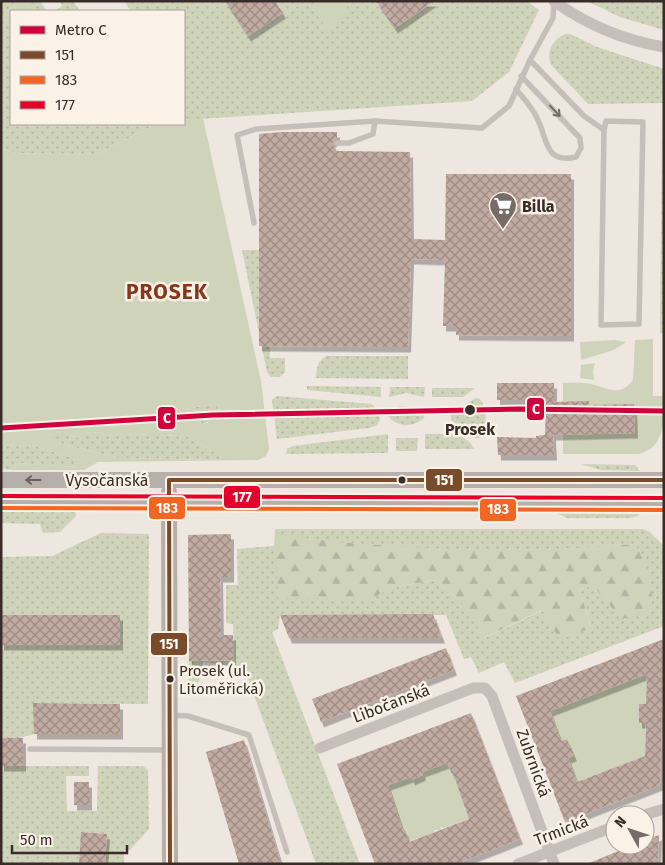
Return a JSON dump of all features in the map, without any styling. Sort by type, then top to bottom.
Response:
[{"type":"main road","name":"Vysočanská","points":[[1,480],[664,480]]},
{"type":"main road","points":[[170,480],[170,864]]},
{"type":"main road","name":"Vysočanská","points":[[1,502],[664,504]]},
{"type":"street","points":[[554,1],[577,18],[603,30],[664,47]]},
{"type":"street","name":"Libočanská","points":[[320,748],[473,688]]},
{"type":"street","name":"Zubrnická","points":[[473,688],[485,688],[492,696],[554,864]]},
{"type":"street","name":"Trmická","points":[[518,864],[605,830]]},
{"type":"lane","points":[[254,223],[237,135],[256,129],[376,122],[482,128],[509,106],[530,60],[553,18],[554,1]]},
{"type":"lane","points":[[530,60],[584,116],[604,130]]},
{"type":"lane","points":[[516,90],[530,106],[538,120],[548,148],[556,157],[567,159],[576,156],[581,148],[580,138],[522,76]]},
{"type":"lane","points":[[606,121],[643,122],[639,324],[601,325],[604,130],[606,121]]},
{"type":"lane","points":[[337,143],[349,143],[373,134],[376,122]]},
{"type":"lane","points":[[169,716],[188,716],[249,735],[287,852]]},
{"type":"lane","points":[[30,749],[169,750]]},
{"type":"green space","points":[[1,1],[22,1],[4,13],[10,22],[10,125],[155,125],[95,155],[17,153],[1,150]]},
{"type":"green space","points":[[22,1],[25,1],[31,10],[10,10],[10,22],[4,13]]},
{"type":"green space","points":[[25,1],[40,1],[46,10],[31,10]]},
{"type":"green space","points":[[60,1],[73,1],[79,10],[56,10],[62,6]]},
{"type":"green space","points":[[124,1],[225,1],[248,36],[283,13],[275,1],[376,1],[395,28],[429,5],[427,1],[527,1],[539,10],[509,72],[472,101],[185,120],[185,10],[130,10]]},
{"type":"green space","points":[[323,1],[343,1],[351,14],[327,30],[313,8]]},
{"type":"green space","points":[[587,1],[664,1],[664,30],[620,17]]},
{"type":"green space","points":[[565,34],[570,34],[597,47],[664,69],[664,103],[588,104],[551,65],[549,56],[551,47]]},
{"type":"green space","points":[[662,110],[664,333],[660,333]]},
{"type":"green space","points":[[203,118],[261,381],[269,449],[266,456],[258,460],[98,462],[84,470],[1,470],[14,469],[17,463],[75,467],[79,460],[34,446],[1,444],[1,150],[17,153],[95,155],[155,125],[185,125],[185,120]],"holes":[[[219,403],[218,413],[210,416],[208,423],[201,424],[187,413],[186,409]],[[98,432],[107,436],[122,434],[186,436],[222,457],[222,460],[119,458],[54,442],[48,435],[63,433],[83,439],[83,435]]]},
{"type":"green space","points":[[242,250],[260,250],[259,321],[263,346],[270,347],[270,358],[285,358],[285,372],[280,377],[271,377],[267,372]]},
{"type":"green space","points":[[653,339],[653,396],[664,396],[663,424],[658,440],[647,451],[638,454],[563,454],[563,383],[587,383],[611,390],[620,390],[633,380],[635,340]]},
{"type":"green space","points":[[615,340],[626,342],[614,350],[581,360],[580,342]]},
{"type":"green space","points":[[327,356],[408,356],[408,379],[316,378],[318,365]]},
{"type":"green space","points":[[595,363],[593,371],[594,380],[580,378],[581,365]]},
{"type":"green space","points":[[307,386],[381,387],[381,397],[307,390]]},
{"type":"green space","points":[[390,387],[425,387],[424,397],[406,393],[389,397]]},
{"type":"green space","points":[[432,388],[475,388],[463,397],[432,397]]},
{"type":"green space","points":[[277,396],[371,404],[378,409],[380,420],[377,425],[369,428],[277,439],[272,400]]},
{"type":"green space","points":[[476,398],[480,399],[484,407],[485,424],[482,437],[475,438],[451,420],[451,413]]},
{"type":"green space","points":[[219,403],[214,417],[201,424],[187,413],[186,409]]},
{"type":"green space","points":[[400,406],[420,408],[425,414],[424,418],[411,425],[401,425],[393,421],[389,417],[390,411]]},
{"type":"green space","points":[[98,432],[107,436],[122,434],[186,436],[222,457],[222,460],[119,458],[54,442],[48,435],[63,433],[83,439],[83,435]]},
{"type":"green space","points":[[388,434],[388,453],[286,454],[287,449],[293,446]]},
{"type":"green space","points":[[425,434],[452,434],[459,436],[470,443],[474,449],[425,449]]},
{"type":"green space","points":[[396,438],[418,438],[417,451],[396,451]]},
{"type":"green space","points":[[1,444],[34,446],[79,460],[75,467],[17,463],[14,469],[1,469]]},
{"type":"green space","points":[[581,464],[635,465],[640,471],[601,470]]},
{"type":"green space","points":[[75,509],[76,516],[60,532],[43,533],[40,524],[1,523],[1,510]]},
{"type":"green space","points":[[554,512],[640,512],[638,516],[630,518],[567,518]]},
{"type":"green space","points":[[275,529],[643,529],[650,532],[664,546],[664,626],[515,683],[504,662],[479,673],[471,657],[464,659],[446,615],[280,615],[278,629],[272,632],[360,864],[316,864],[244,668],[203,662],[199,682],[188,681],[189,660],[234,661],[233,624],[226,623],[226,585],[238,585],[237,549],[274,546]],"holes":[[[276,534],[322,541],[444,549],[521,550],[636,544],[593,585],[580,590],[591,627],[543,610],[485,638],[462,602],[434,580],[395,587]]]},
{"type":"green space","points":[[101,533],[148,534],[149,536],[148,704],[34,703],[35,734],[19,738],[1,738],[1,645],[120,645],[120,615],[1,615],[1,557],[52,556]]},
{"type":"green space","points":[[276,533],[342,542],[465,549],[522,550],[636,544],[651,586],[651,613],[621,619],[593,585],[580,590],[591,628],[560,640],[542,610],[484,638],[462,602],[434,580],[395,587],[370,599],[278,598]]},
{"type":"green space","points":[[647,674],[645,756],[577,782],[568,758],[573,755],[567,739],[561,741],[550,711]]},
{"type":"green space","points":[[449,762],[450,771],[453,773],[466,807],[464,808],[471,818],[444,828],[440,827],[441,830],[434,830],[435,832],[407,842],[406,833],[403,831],[390,798],[392,796],[386,786],[411,777],[412,779],[423,775],[422,772]]},
{"type":"green space","points":[[1,766],[89,766],[89,776],[66,776],[67,811],[97,811],[98,766],[143,766],[148,770],[149,829],[130,850],[124,850],[124,864],[105,864],[107,834],[82,832],[79,864],[1,864]]},
{"type":"building","points":[[225,1],[275,1],[283,13],[248,36]]},
{"type":"building","points":[[376,1],[434,1],[395,28]]},
{"type":"building","points":[[337,132],[337,138],[332,143],[337,151],[410,152],[411,239],[445,240],[446,174],[571,174],[571,336],[456,335],[456,326],[443,326],[445,260],[411,259],[408,347],[259,346],[259,134]]},
{"type":"building","points":[[497,383],[554,383],[554,402],[589,401],[589,405],[634,404],[635,433],[553,435],[554,455],[498,455],[497,437],[536,438],[536,436],[545,435],[546,404],[529,400],[497,400]]},
{"type":"building","points":[[231,534],[231,577],[220,577],[221,635],[233,635],[233,660],[189,661],[188,535]]},
{"type":"building","points":[[433,614],[442,638],[289,638],[280,615]]},
{"type":"building","points":[[1,615],[120,615],[120,645],[1,645]]},
{"type":"building","points":[[664,639],[660,785],[565,822],[516,696]],"holes":[[[647,674],[646,704],[639,704],[639,723],[646,723],[645,756],[577,782],[568,758],[574,756],[567,739],[561,741],[550,711]]]},
{"type":"building","points":[[446,648],[454,670],[321,722],[312,699]]},
{"type":"building","points":[[33,703],[120,704],[120,734],[34,734]]},
{"type":"building","points":[[471,713],[520,839],[456,864],[375,864],[337,764]],"holes":[[[447,763],[469,819],[409,842],[405,830],[403,831],[388,785],[411,777],[412,780],[423,775],[422,772]]]},
{"type":"building","points":[[1,738],[23,738],[23,766],[1,766]]},
{"type":"building","points":[[244,740],[280,860],[272,864],[239,864],[206,752]]},
{"type":"building","points":[[74,782],[89,782],[89,805],[74,805]]},
{"type":"building","points":[[81,832],[107,834],[105,864],[79,864]]},
{"type":"building","points":[[659,835],[658,864],[587,864],[609,855],[655,855],[655,836]]},
{"type":"metro line","name":"C","points":[[1,428],[213,415],[521,409],[664,411]]},
{"type":"transit line","name":"151","points":[[170,864],[169,480],[664,480]]},
{"type":"transit line","name":"177","points":[[1,496],[664,498]]},
{"type":"transit line","name":"183","points":[[1,508],[664,510]]},
{"type":"place","name":"Billa","points":[[503,230]]},
{"type":"place","name":"Prosek","points":[[470,410]]},
{"type":"place","name":"Prosek (ul. Litoměřická)","points":[[170,679]]},
{"type":"district","name":"PROSEK","points":[[167,292]]}]
